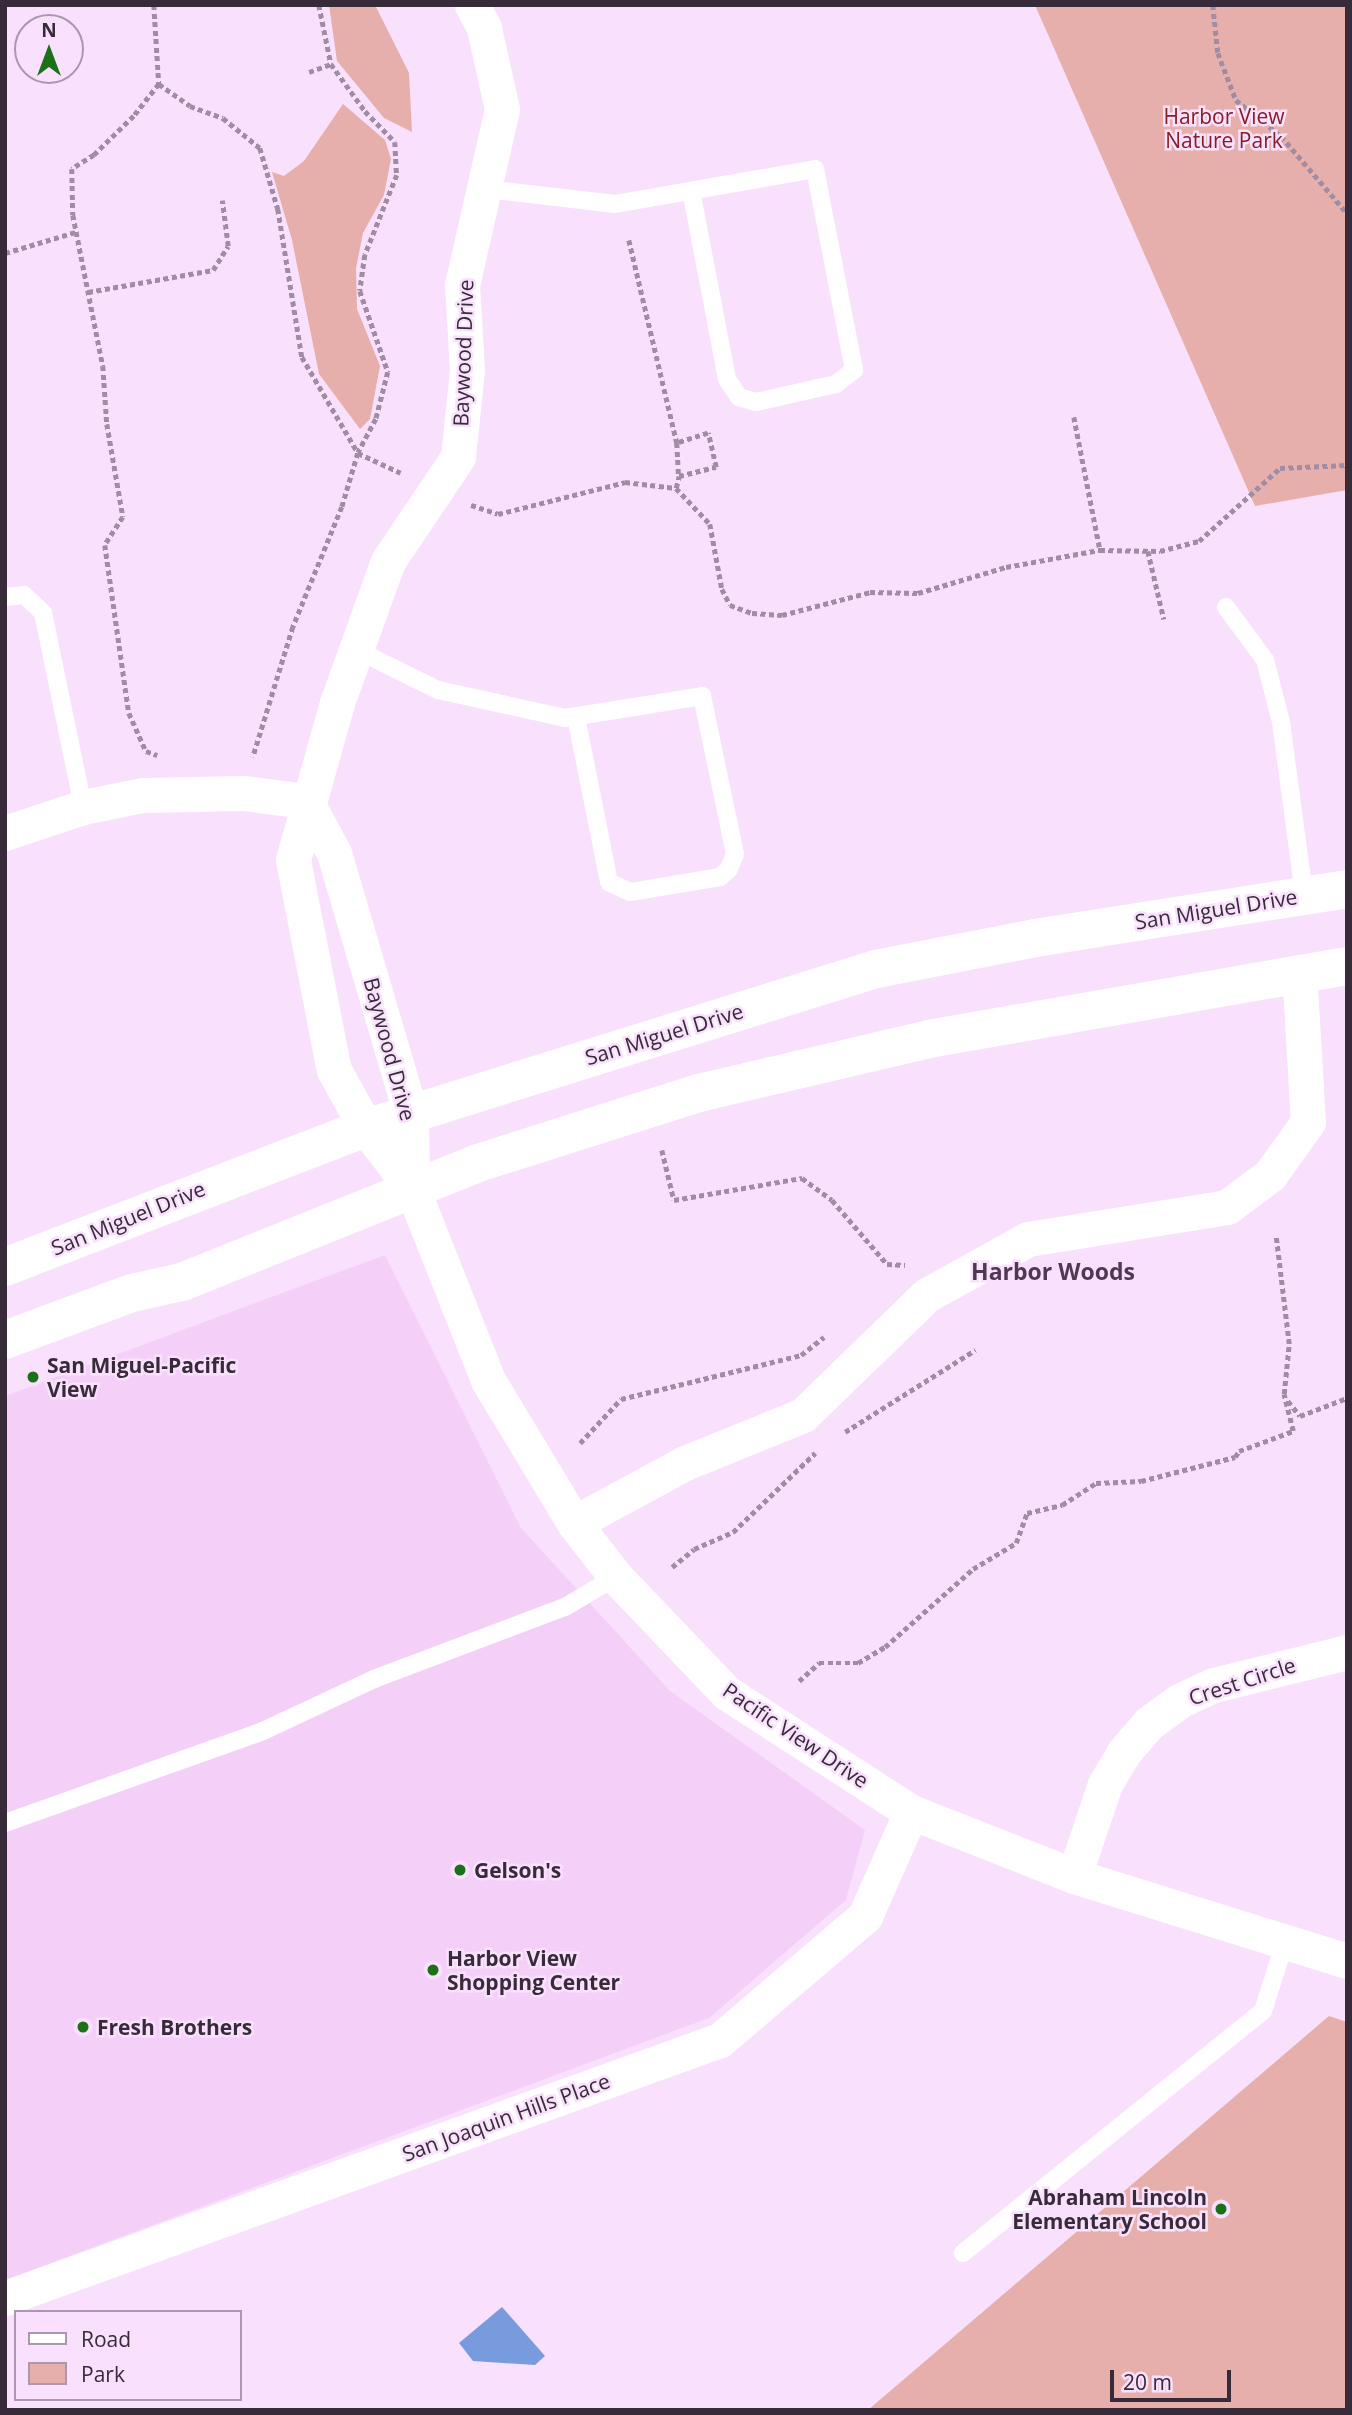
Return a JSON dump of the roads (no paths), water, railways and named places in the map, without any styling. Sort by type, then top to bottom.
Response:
[{"type":"main road","name":"San Miguel Drive","points":[[5,1267],[366,1128],[876,969],[1035,938],[1347,890]]},
{"type":"main road","points":[[5,1340],[132,1293],[182,1282],[412,1188],[699,1093],[934,1038],[1299,972],[1347,966]]},
{"type":"street","name":"Baywood Drive","points":[[412,1188],[366,1128],[334,1070],[293,860],[306,801],[355,649],[388,561],[458,457],[467,370],[462,285],[486,189],[502,109],[484,29],[472,5]]},
{"type":"street","points":[[5,833],[82,807],[142,795],[244,793],[306,801]]},
{"type":"street","name":"Baywood Drive","points":[[306,801],[334,853],[411,1114],[412,1188]]},
{"type":"street","points":[[573,1523],[685,1463],[803,1415],[927,1296],[1028,1239],[1227,1207],[1270,1175],[1308,1122],[1299,972]]},
{"type":"street","name":"Pacific View Drive","points":[[412,1188],[489,1382],[573,1523],[616,1577],[727,1693],[911,1812],[1073,1876],[1284,1945],[1347,1961]]},
{"type":"street","name":"Crest Circle","points":[[1073,1876],[1105,1784],[1124,1752],[1149,1723],[1179,1701],[1214,1685],[1347,1652]]},
{"type":"street","name":"San Joaquin Hills Place","points":[[5,2298],[720,2040],[865,1916],[911,1812]]},
{"type":"lane","points":[[486,189],[615,204],[815,169],[854,370],[835,384],[756,401],[739,397],[727,379],[691,191]]},
{"type":"lane","points":[[5,597],[24,595],[44,613],[82,807]]},
{"type":"lane","points":[[1226,607],[1265,660],[1281,722],[1304,895]]},
{"type":"lane","points":[[355,649],[438,690],[506,709],[576,717],[702,696],[735,854],[729,869],[720,877],[630,892],[609,882],[576,717]]},
{"type":"lane","points":[[5,1824],[263,1731],[374,1679],[565,1607],[616,1577]]},
{"type":"lane","points":[[963,2253],[1263,2011],[1284,1945]]},
{"type":"water","points":[[502,2307],[545,2356],[535,2365],[473,2361],[459,2343]]},
{"type":"place","name":"San Miguel-Pacific View","points":[[33,1377]]},
{"type":"place","name":"Gelson's","points":[[460,1870]]},
{"type":"place","name":"Harbor View Shopping Center","points":[[433,1970]]},
{"type":"place","name":"Fresh Brothers","points":[[83,2027]]},
{"type":"place","name":"Abraham Lincoln Elementary School","points":[[1221,2209]]},
{"type":"district","name":"Harbor Woods","points":[[1053,1271]]},
{"type":"park label","name":"Harbor View Nature Park","points":[[1224,128]]}]
